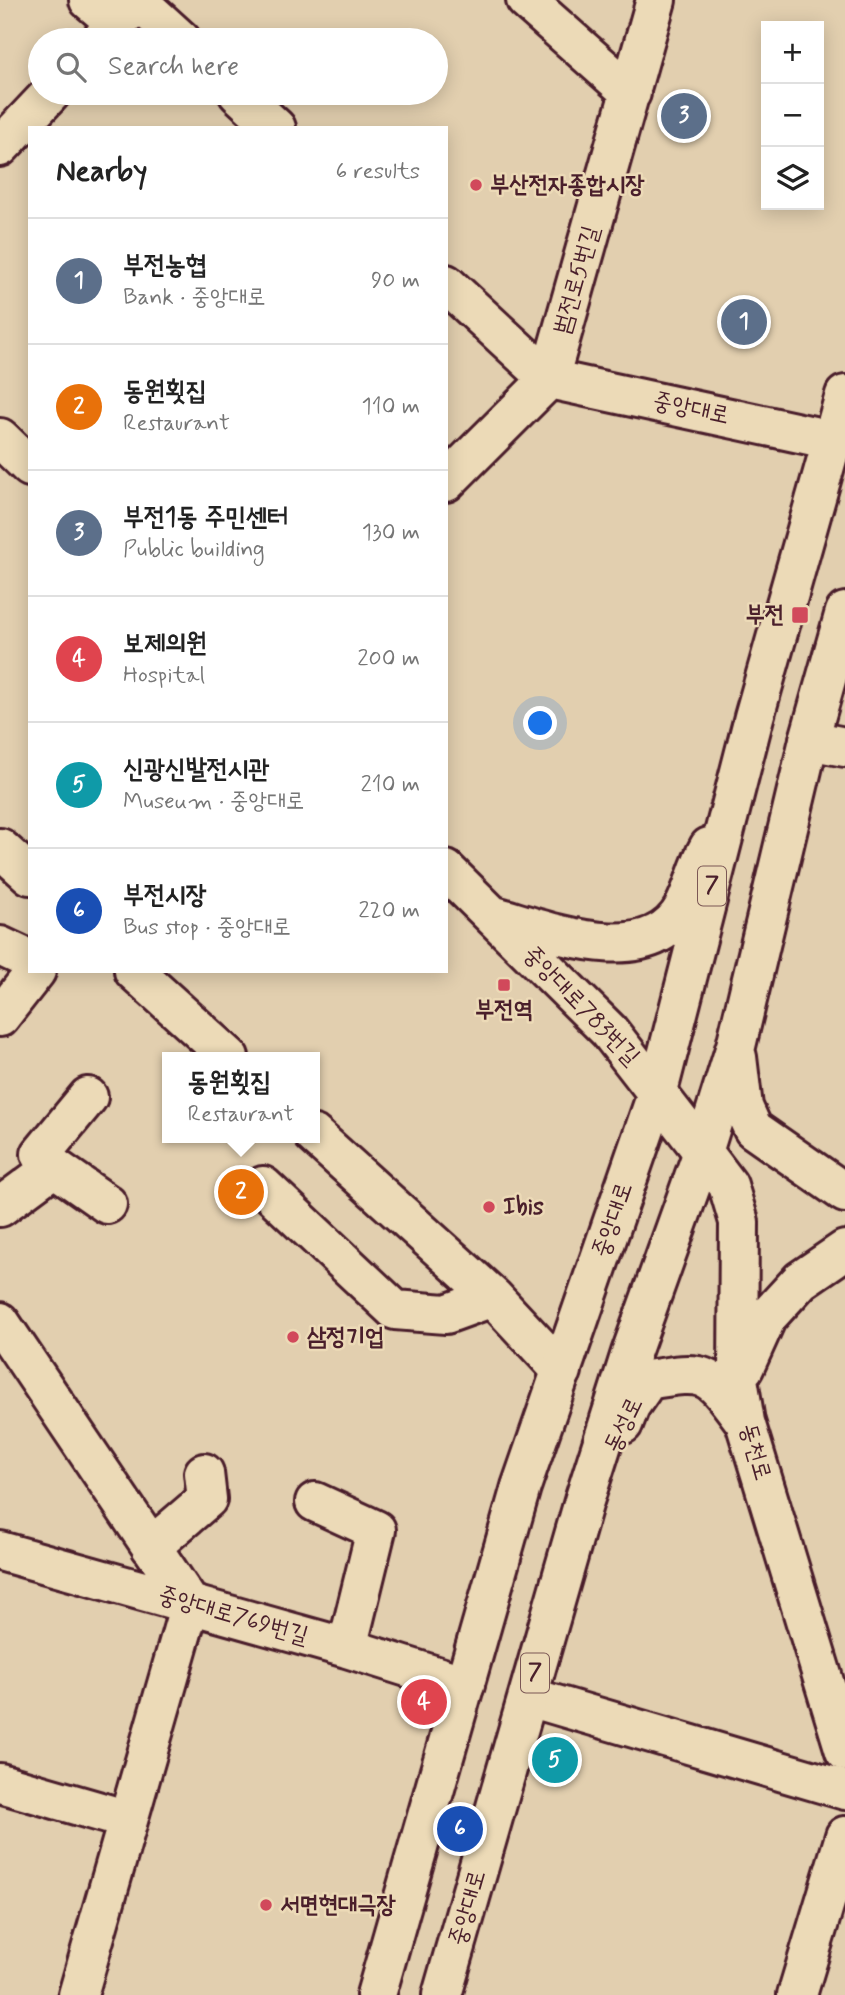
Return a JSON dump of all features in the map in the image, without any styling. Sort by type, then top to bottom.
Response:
[{"type":"main road","points":[[526,0],[631,93]]},
{"type":"main road","name":"범전로5번길","points":[[448,480],[549,379],[656,0]]},
{"type":"main road","points":[[117,13],[153,28]]},
{"type":"main road","points":[[0,148],[40,105]]},
{"type":"main road","points":[[251,105],[274,126]]},
{"type":"main road","points":[[448,286],[549,379]]},
{"type":"main road","name":"중앙대로","points":[[549,379],[832,440]]},
{"type":"main road","name":"중앙대로","points":[[376,1995],[521,1487],[658,1091],[754,717],[845,395]]},
{"type":"main road","points":[[0,439],[28,465]]},
{"type":"main road","name":"중앙대로","points":[[442,1995],[584,1501],[635,1340],[703,1152],[827,744],[845,612]]},
{"type":"main road","points":[[495,916],[598,942],[628,942],[661,935],[683,909],[703,857],[735,799]]},
{"type":"main road","points":[[0,848],[28,873]]},
{"type":"main road","name":"중앙대로783번길","points":[[448,872],[609,1031],[703,1152]]},
{"type":"main road","points":[[0,946],[28,959]]},
{"type":"main road","points":[[0,1017],[34,973]]},
{"type":"main road","points":[[136,973],[223,1052]]},
{"type":"main road","points":[[736,1046],[743,1107],[753,1129],[845,1192]]},
{"type":"main road","points":[[88,1097],[41,1154],[54,1167],[107,1204]]},
{"type":"main road","points":[[320,1140],[493,1297],[562,1371]]},
{"type":"main road","name":"동천로","points":[[703,1152],[727,1185],[739,1222],[738,1379],[745,1422],[845,1751]]},
{"type":"main road","points":[[0,1207],[54,1167]]},
{"type":"main road","points":[[263,1186],[395,1310],[446,1314],[493,1297]]},
{"type":"main road","points":[[738,1379],[767,1317],[801,1280],[845,1250]]},
{"type":"main road","points":[[0,1322],[190,1604],[78,1995]]},
{"type":"main road","name":"동성로","points":[[584,1501],[615,1446],[630,1406],[648,1380],[691,1372],[716,1383],[745,1422]]},
{"type":"main road","points":[[150,1547],[207,1499],[204,1473]]},
{"type":"main road","points":[[316,1502],[376,1530],[347,1648]]},
{"type":"main road","name":"중앙대로769번길","points":[[0,1551],[347,1648],[465,1685]]},
{"type":"main road","points":[[529,1697],[845,1790]]},
{"type":"main road","points":[[0,1783],[128,1819]]},
{"type":"main road","points":[[797,1995],[845,1836]]},
{"type":"place","name":"부전1동 주민센터","points":[[684,116]]},
{"type":"place","name":"부산전자종합시장","points":[[476,185]]},
{"type":"place","name":"부전농협","points":[[744,322]]},
{"type":"place","name":"부전","points":[[800,615]]},
{"type":"place","name":"부전역","points":[[504,985]]},
{"type":"place","name":"동원횟집","points":[[241,1192]]},
{"type":"place","name":"Ibis","points":[[489,1207]]},
{"type":"place","name":"삼정기업","points":[[293,1337]]},
{"type":"place","name":"보제의원","points":[[424,1702]]},
{"type":"place","name":"신광신발전시관","points":[[555,1760]]},
{"type":"place","name":"부전시장","points":[[460,1829]]},
{"type":"place","name":"서면현대극장","points":[[266,1905]]}]
